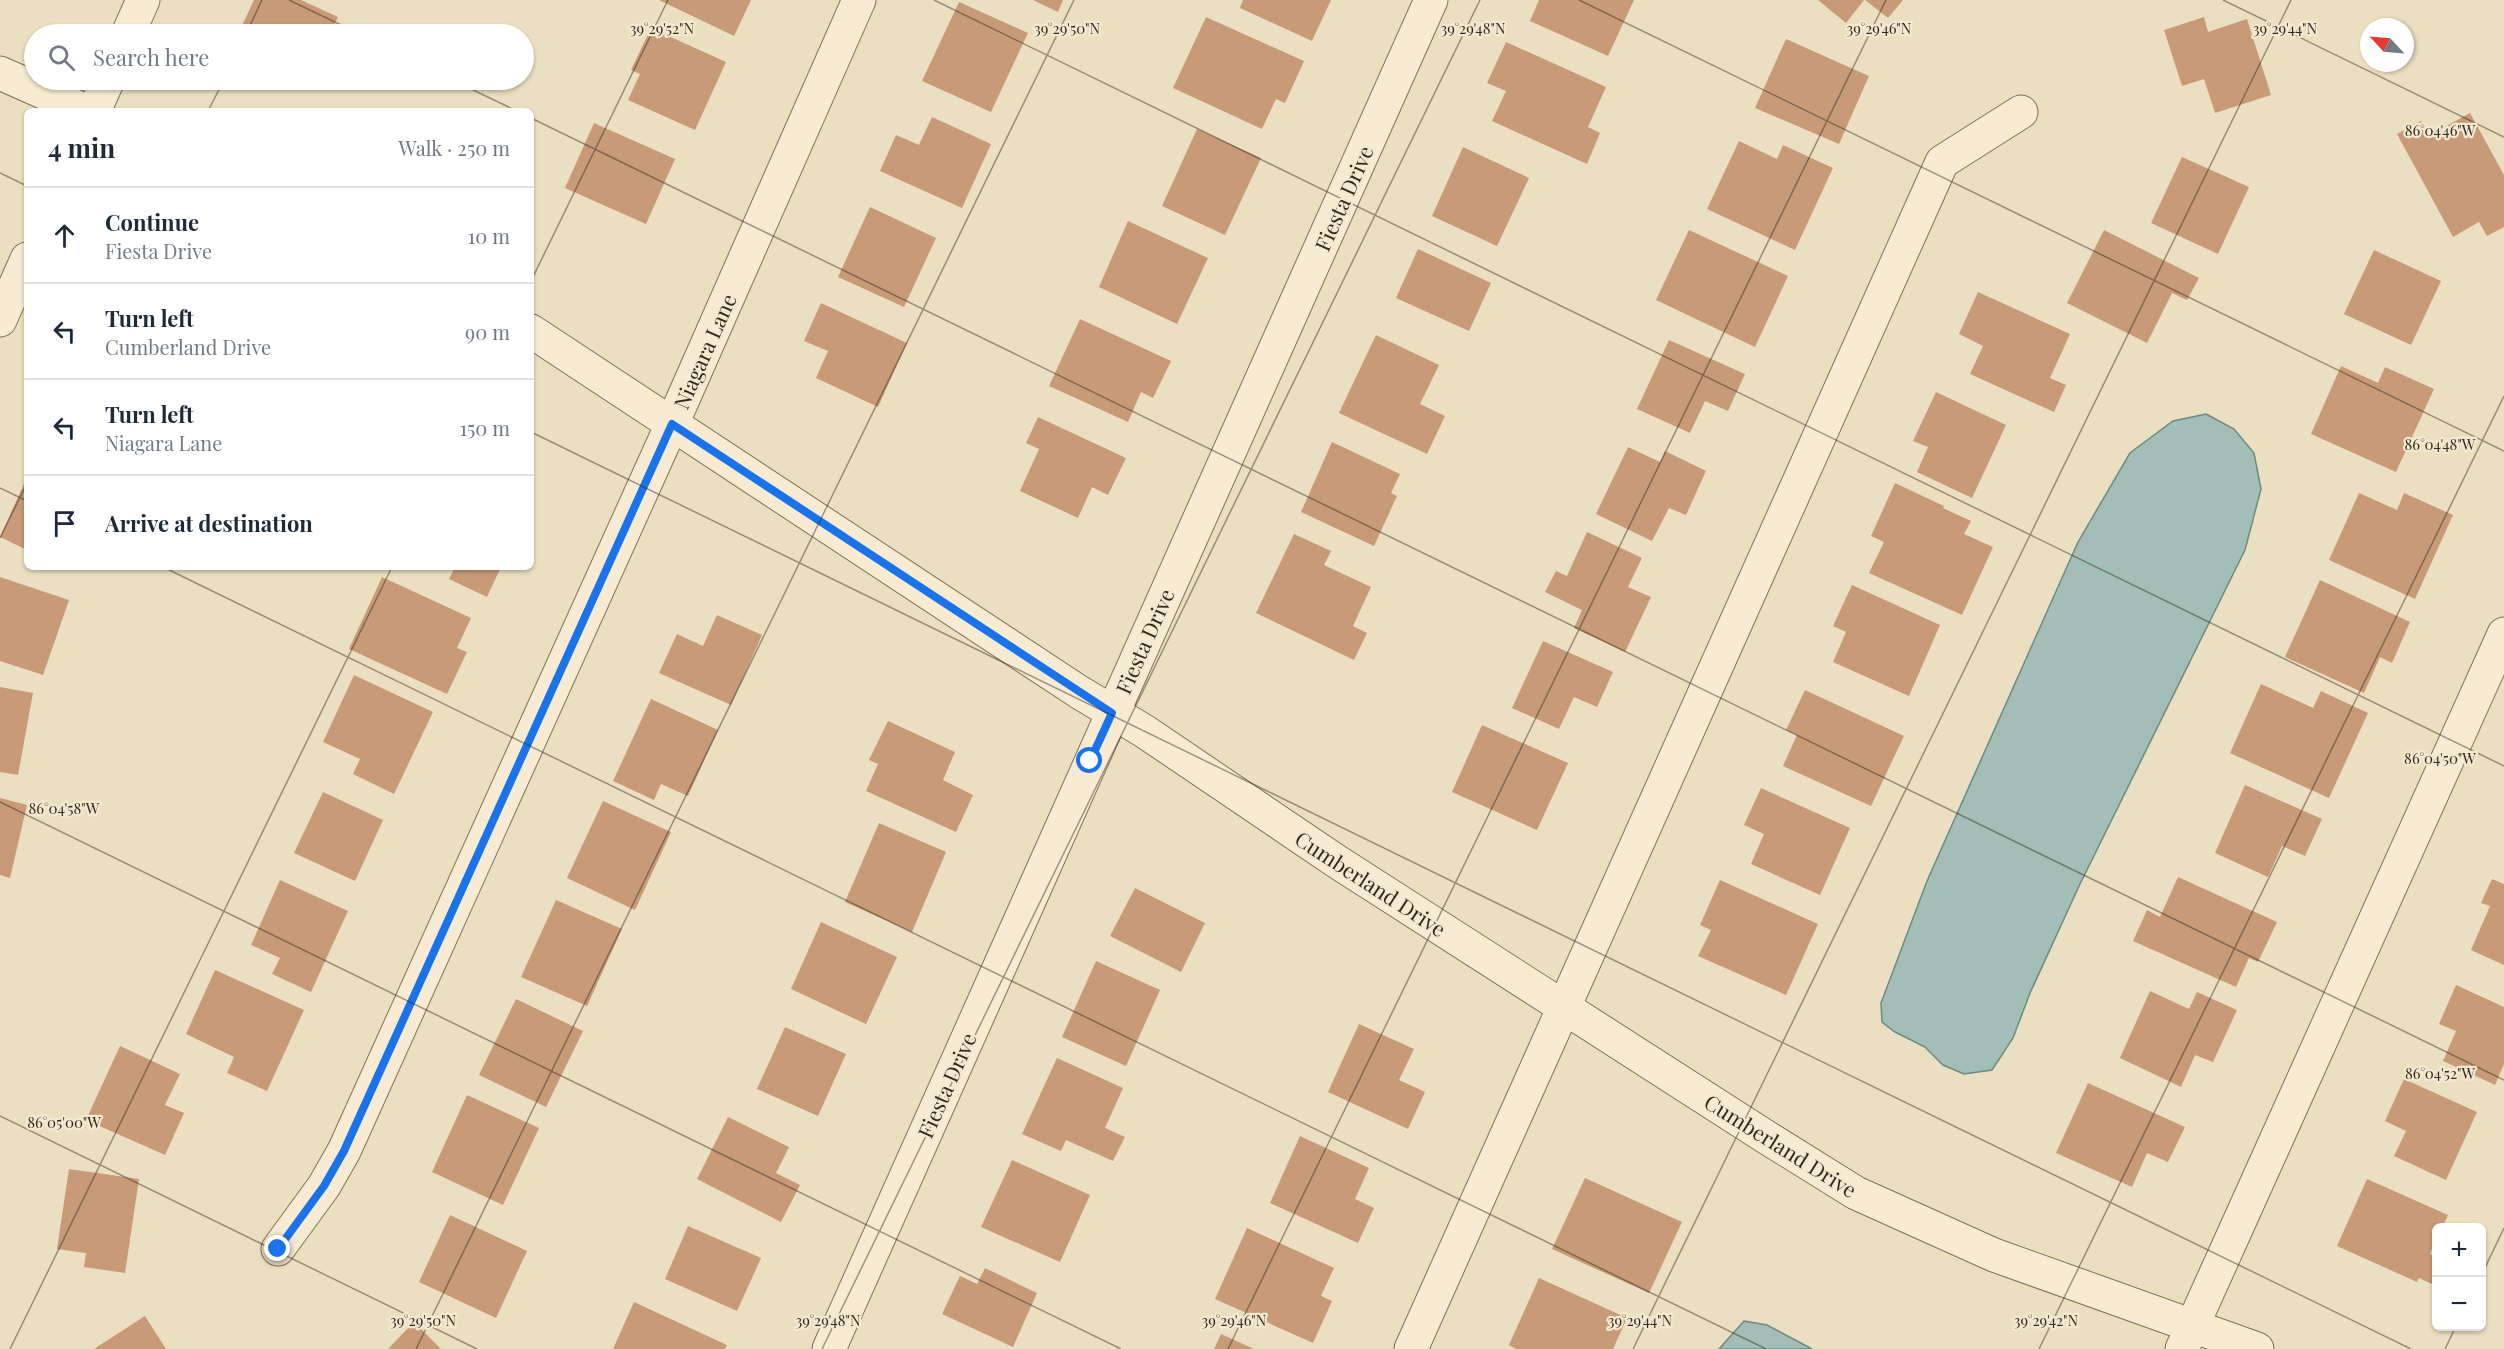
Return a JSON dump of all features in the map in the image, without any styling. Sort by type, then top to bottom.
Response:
[{"type":"street","points":[[132,24],[143,0]]},
{"type":"street","name":"Niagara Lane","points":[[278,1249],[324,1186],[344,1151],[672,424],[859,0]]},
{"type":"street","name":"Fiesta Drive","points":[[829,1349],[1431,0]]},
{"type":"street","points":[[0,73],[24,84]]},
{"type":"street","points":[[38,90],[79,108]]},
{"type":"street","points":[[95,108],[103,90]]},
{"type":"street","points":[[1411,1349],[1942,162],[2021,112]]},
{"type":"street","points":[[0,320],[24,266]]},
{"type":"street","name":"Cumberland Drive","points":[[534,333],[1112,713],[1144,731],[1336,861],[1856,1192],[1994,1255],[2187,1338],[2257,1349]]},
{"type":"street","points":[[2187,1338],[2504,634]]},
{"type":"water","points":[[2206,414],[2234,429],[2254,453],[2261,489],[2245,550],[2080,884],[2030,993],[2013,1038],[1992,1070],[1964,1074],[1943,1065],[1925,1047],[1895,1032],[1882,1022],[1881,1003],[1927,881],[2078,542],[2130,453],[2173,421]]},
{"type":"water","points":[[1744,1321],[1767,1325],[1812,1349],[1719,1349]]},
{"type":"building","points":[[254,0],[301,0],[338,17],[335,24],[243,24]]},
{"type":"building","points":[[659,0],[751,0],[734,36]]},
{"type":"building","points":[[1033,0],[1063,0],[1058,12]]},
{"type":"building","points":[[1243,0],[1331,0],[1312,41],[1240,8]]},
{"type":"building","points":[[1539,0],[1634,0],[1608,56],[1530,21]]},
{"type":"building","points":[[1818,0],[1864,0],[1846,23]]},
{"type":"building","points":[[1865,0],[1903,0],[1888,18]]},
{"type":"building","points":[[959,2],[1028,33],[991,112],[922,81]]},
{"type":"building","points":[[1206,17],[1304,61],[1285,103],[1276,99],[1262,129],[1173,88]]},
{"type":"building","points":[[2204,17],[2208,32],[2247,19],[2271,95],[2215,113],[2204,79],[2182,86],[2164,30]]},
{"type":"building","points":[[651,28],[726,62],[695,130],[628,100],[640,74],[631,70]]},
{"type":"building","points":[[1786,39],[1869,76],[1839,144],[1755,108]]},
{"type":"building","points":[[1506,42],[1606,87],[1588,127],[1600,133],[1587,164],[1492,121],[1506,91],[1487,83]]},
{"type":"building","points":[[2470,113],[2504,175],[2504,227],[2487,236],[2479,222],[2453,237],[2397,134],[2421,121],[2430,135]]},
{"type":"building","points":[[932,117],[991,144],[962,208],[880,171],[896,135],[919,145]]},
{"type":"building","points":[[594,123],[675,159],[646,224],[565,188]]},
{"type":"building","points":[[1197,129],[1261,158],[1225,235],[1162,206]]},
{"type":"building","points":[[1739,141],[1777,159],[1783,145],[1833,168],[1795,250],[1707,209]]},
{"type":"building","points":[[1463,147],[1529,178],[1497,246],[1432,216]]},
{"type":"building","points":[[2182,157],[2249,187],[2218,254],[2151,223]]},
{"type":"building","points":[[870,207],[936,238],[904,307],[838,277]]},
{"type":"building","points":[[1128,221],[1208,258],[1177,324],[1099,287]]},
{"type":"building","points":[[1689,230],[1788,276],[1755,347],[1656,300]]},
{"type":"building","points":[[2104,230],[2199,278],[2187,300],[2172,293],[2147,343],[2067,303]]},
{"type":"building","points":[[1418,249],[1491,283],[1469,331],[1396,298]]},
{"type":"building","points":[[2374,250],[2441,281],[2411,345],[2344,314]]},
{"type":"building","points":[[1978,292],[2070,334],[2050,378],[2066,385],[2054,412],[1970,374],[1983,346],[1959,334]]},
{"type":"building","points":[[821,303],[907,343],[878,407],[816,378],[828,351],[804,341]]},
{"type":"building","points":[[1080,319],[1171,361],[1153,398],[1141,392],[1128,422],[1049,386]]},
{"type":"building","points":[[1376,335],[1439,365],[1420,404],[1445,416],[1427,454],[1339,413]]},
{"type":"building","points":[[1669,340],[1745,374],[1728,411],[1705,401],[1690,433],[1637,409]]},
{"type":"building","points":[[2341,366],[2378,383],[2385,367],[2434,389],[2396,472],[2311,434]]},
{"type":"building","points":[[1936,392],[2006,425],[1972,498],[1917,472],[1928,447],[1913,441]]},
{"type":"building","points":[[1038,417],[1126,458],[1108,495],[1092,487],[1078,518],[1020,491],[1039,449],[1026,443]]},
{"type":"building","points":[[1332,442],[1400,474],[1391,493],[1397,496],[1374,546],[1301,512]]},
{"type":"building","points":[[1628,447],[1660,462],[1665,451],[1706,471],[1686,515],[1669,508],[1652,541],[1596,514]]},
{"type":"building","points":[[1895,483],[1971,521],[1964,534],[1993,547],[1962,615],[1869,573],[1884,542],[1871,536]]},
{"type":"building","points":[[24,484],[24,549],[0,537]]},
{"type":"building","points":[[2359,493],[2397,510],[2404,493],[2453,515],[2415,599],[2329,560]]},
{"type":"building","points":[[1587,532],[1642,558],[1628,587],[1651,597],[1625,652],[1574,628],[1582,610],[1545,592],[1556,571],[1567,576]]},
{"type":"building","points":[[1294,534],[1331,551],[1324,565],[1371,587],[1353,626],[1367,633],[1354,660],[1256,613]]},
{"type":"building","points":[[454,570],[500,570],[487,597],[449,579]]},
{"type":"building","points":[[0,577],[69,600],[43,675],[0,661]]},
{"type":"building","points":[[382,577],[471,618],[457,648],[467,652],[447,694],[349,649]]},
{"type":"building","points":[[2320,580],[2410,622],[2392,663],[2380,657],[2364,693],[2285,657]]},
{"type":"building","points":[[1852,585],[1940,625],[1909,696],[1833,662],[1846,632],[1833,626]]},
{"type":"building","points":[[717,615],[762,635],[731,705],[659,673],[677,634],[703,646]]},
{"type":"building","points":[[1543,641],[1613,672],[1597,707],[1574,697],[1559,729],[1512,708]]},
{"type":"building","points":[[354,675],[433,712],[394,794],[353,774],[360,759],[323,742]]},
{"type":"building","points":[[2261,684],[2313,708],[2321,691],[2368,713],[2329,798],[2230,753]]},
{"type":"building","points":[[0,687],[33,693],[18,775],[0,772]]},
{"type":"building","points":[[1805,690],[1904,736],[1871,806],[1783,766],[1797,735],[1786,730]]},
{"type":"building","points":[[651,699],[718,730],[688,796],[661,784],[654,800],[613,781]]},
{"type":"building","points":[[888,721],[955,752],[943,780],[973,795],[956,832],[866,791],[878,764],[869,760]]},
{"type":"building","points":[[1482,725],[1568,763],[1537,830],[1452,792]]},
{"type":"building","points":[[2245,785],[2322,819],[2305,856],[2282,846],[2268,877],[2215,853]]},
{"type":"building","points":[[1761,788],[1850,828],[1820,895],[1751,864],[1764,834],[1744,825]]},
{"type":"building","points":[[323,792],[383,820],[355,881],[294,853]]},
{"type":"building","points":[[0,798],[27,805],[10,878],[0,875]]},
{"type":"building","points":[[603,801],[671,832],[635,910],[567,878]]},
{"type":"building","points":[[879,823],[946,852],[912,932],[845,902]]},
{"type":"building","points":[[2178,877],[2277,922],[2258,962],[2249,958],[2236,987],[2133,941],[2147,910],[2160,917]]},
{"type":"building","points":[[2492,879],[2504,884],[2504,965],[2471,950],[2490,906],[2481,903]]},
{"type":"building","points":[[280,880],[348,911],[311,992],[272,974],[280,958],[251,945]]},
{"type":"building","points":[[1720,880],[1818,924],[1786,995],[1698,956],[1711,930],[1700,925]]},
{"type":"building","points":[[1135,888],[1205,923],[1181,972],[1110,936]]},
{"type":"building","points":[[556,900],[622,929],[587,1006],[521,977]]},
{"type":"building","points":[[821,922],[897,957],[866,1024],[791,989]]},
{"type":"building","points":[[1096,961],[1160,990],[1126,1066],[1062,1037]]},
{"type":"building","points":[[215,970],[304,1010],[267,1091],[227,1073],[234,1057],[186,1034]]},
{"type":"building","points":[[2456,985],[2504,1007],[2504,1064],[2495,1085],[2443,1061],[2456,1031],[2439,1024]]},
{"type":"building","points":[[2150,991],[2189,1009],[2197,992],[2237,1010],[2213,1062],[2195,1055],[2181,1087],[2120,1058]]},
{"type":"building","points":[[516,999],[583,1031],[546,1107],[479,1075]]},
{"type":"building","points":[[1359,1024],[1414,1049],[1399,1080],[1425,1092],[1408,1129],[1328,1092]]},
{"type":"building","points":[[785,1027],[846,1054],[818,1116],[757,1089]]},
{"type":"building","points":[[120,1046],[180,1074],[165,1105],[184,1113],[165,1155],[86,1120]]},
{"type":"building","points":[[1057,1058],[1123,1088],[1105,1128],[1125,1137],[1113,1161],[1066,1140],[1061,1151],[1022,1134]]},
{"type":"building","points":[[2404,1079],[2477,1112],[2446,1180],[2394,1156],[2406,1131],[2385,1121]]},
{"type":"building","points":[[2088,1083],[2185,1127],[2168,1162],[2147,1153],[2132,1187],[2056,1153]]},
{"type":"building","points":[[467,1095],[539,1128],[503,1205],[432,1172]]},
{"type":"building","points":[[728,1117],[789,1147],[776,1173],[800,1185],[781,1222],[697,1179]]},
{"type":"building","points":[[1300,1136],[1369,1168],[1355,1199],[1374,1208],[1358,1243],[1270,1203]]},
{"type":"building","points":[[1012,1160],[1090,1195],[1060,1262],[981,1227]]},
{"type":"building","points":[[69,1169],[139,1179],[125,1273],[84,1267],[86,1253],[57,1249]]},
{"type":"building","points":[[1585,1178],[1682,1222],[1649,1293],[1552,1249]]},
{"type":"building","points":[[2367,1179],[2448,1215],[2444,1223],[2432,1223],[2430,1254],[2432,1255],[2432,1284],[2419,1278],[2417,1282],[2337,1246]]},
{"type":"building","points":[[450,1215],[527,1251],[496,1318],[419,1282]]},
{"type":"building","points":[[688,1226],[761,1258],[737,1311],[665,1279]]},
{"type":"building","points":[[1247,1228],[1334,1268],[1321,1296],[1332,1301],[1313,1343],[1215,1299]]},
{"type":"building","points":[[985,1268],[1037,1293],[1013,1347],[942,1314],[960,1276],[977,1284]]},
{"type":"building","points":[[1539,1278],[1627,1318],[1613,1349],[1516,1349],[1509,1345]]},
{"type":"building","points":[[634,1302],[727,1345],[725,1349],[613,1349]]},
{"type":"building","points":[[145,1316],[166,1349],[94,1349]]},
{"type":"building","points":[[414,1322],[441,1349],[388,1349]]},
{"type":"building","points":[[1221,1334],[1254,1349],[1214,1349]]},
{"type":"route","points":[[278,1249],[306,1214],[344,1151],[672,424],[1112,713],[1090,761]]}]
